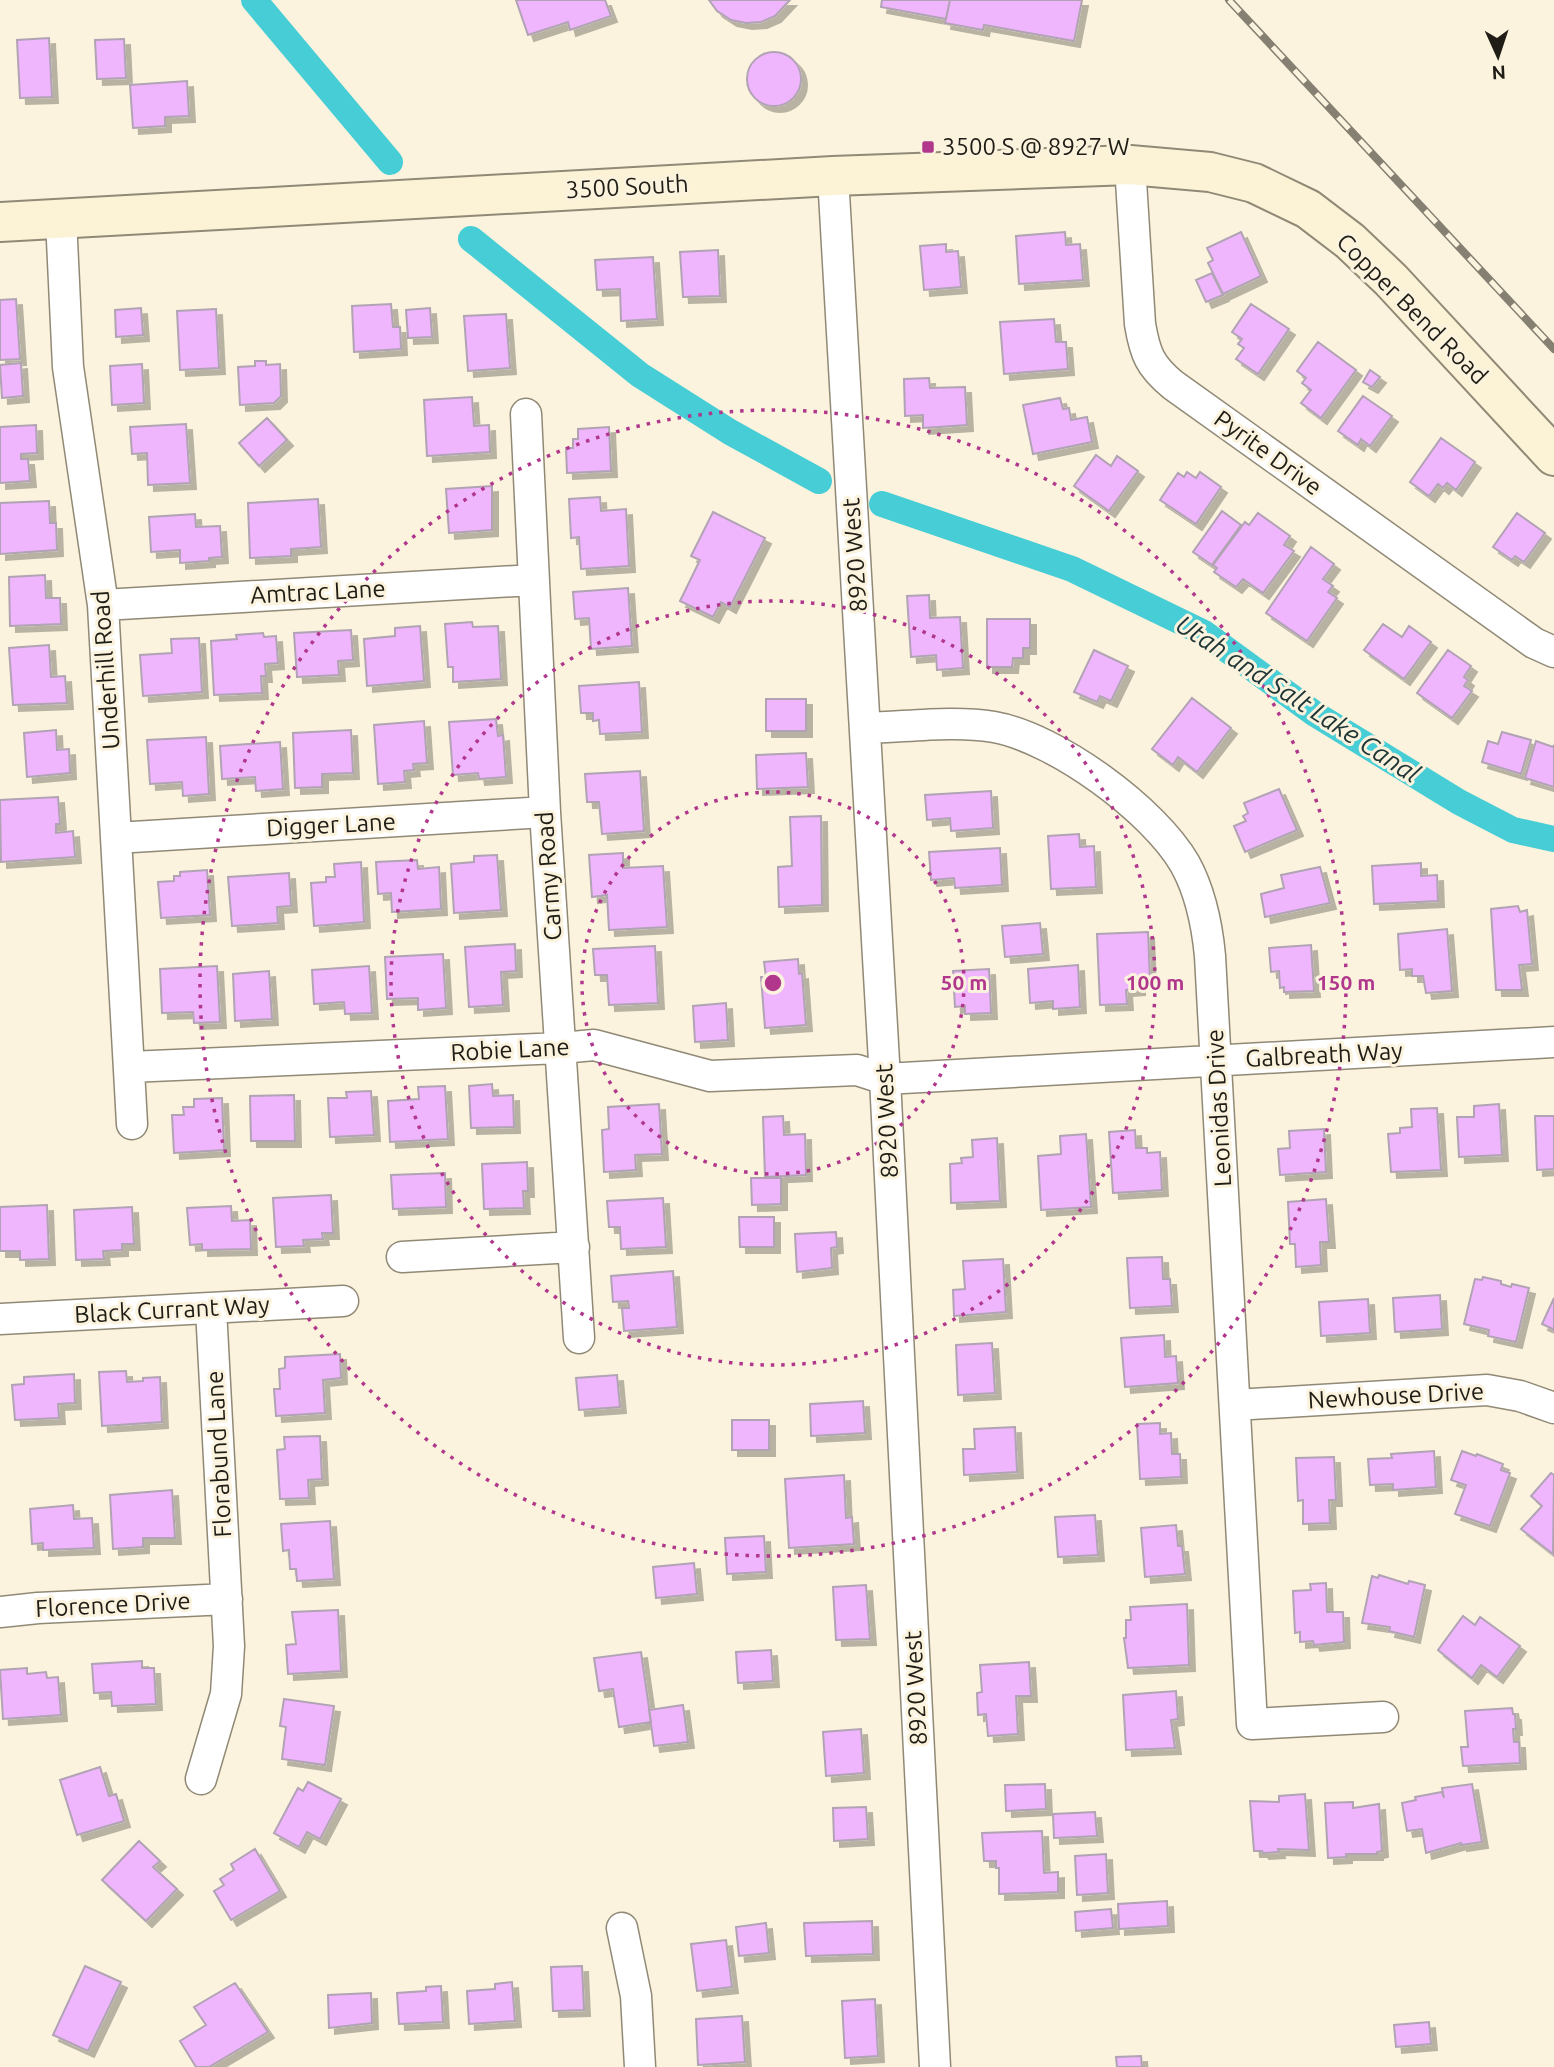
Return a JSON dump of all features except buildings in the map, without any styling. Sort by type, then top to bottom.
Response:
[{"type":"street","name":"3500 South","points":[[0,222],[833,176],[1130,165],[1210,172],[1254,183]]},
{"type":"street","name":"Pyrite Drive","points":[[1130,165],[1140,324],[1145,350],[1157,371],[1534,643],[1554,652]]},
{"type":"street","name":"8920 West","points":[[833,176],[885,1079],[935,2067]]},
{"type":"street","name":"Copper Bend Road","points":[[1254,183],[1308,209],[1350,241],[1391,280],[1554,456]]},
{"type":"street","name":"Underhill Road","points":[[61,219],[68,367],[103,605],[132,1124]]},
{"type":"street","name":"Carmy Road","points":[[526,414],[545,812],[579,1338]]},
{"type":"street","name":"Amtrac Lane","points":[[103,605],[533,580]]},
{"type":"street","name":"Leonidas Drive","points":[[866,728],[962,725],[1017,732],[1060,752],[1089,771],[1163,834],[1185,864],[1199,897],[1207,927],[1252,1724],[1383,1717]]},
{"type":"street","name":"Digger Lane","points":[[116,838],[545,812]]},
{"type":"street","name":"Galbreath Way","points":[[885,1079],[1554,1042]]},
{"type":"street","name":"Robie Lane","points":[[129,1066],[594,1045],[710,1076],[857,1070],[885,1079]]},
{"type":"street","points":[[402,1256],[574,1247]]},
{"type":"street","name":"Black Currant Way","points":[[0,1319],[343,1301]]},
{"type":"street","name":"Florabund Lane","points":[[201,1779],[226,1694],[229,1646],[212,1309]]},
{"type":"street","name":"Newhouse Drive","points":[[1236,1405],[1487,1390],[1520,1395],[1554,1408]]},
{"type":"street","name":"Florence Drive","points":[[0,1612],[227,1599]]},
{"type":"street","points":[[622,1928],[636,1996],[640,2067]]},
{"type":"waterway","name":"Utah and Salt Lake Canal","points":[[254,0],[390,162]]},
{"type":"waterway","name":"Utah and Salt Lake Canal","points":[[471,239],[640,375],[730,432],[819,481]]},
{"type":"waterway","name":"Utah and Salt Lake Canal","points":[[882,504],[1072,569],[1204,633],[1315,714],[1459,802],[1513,830],[1554,839]]},
{"type":"railway","points":[[1229,0],[1554,349]]},
{"type":"place","name":"3500 S @ 8927 W","points":[[928,147]]}]
